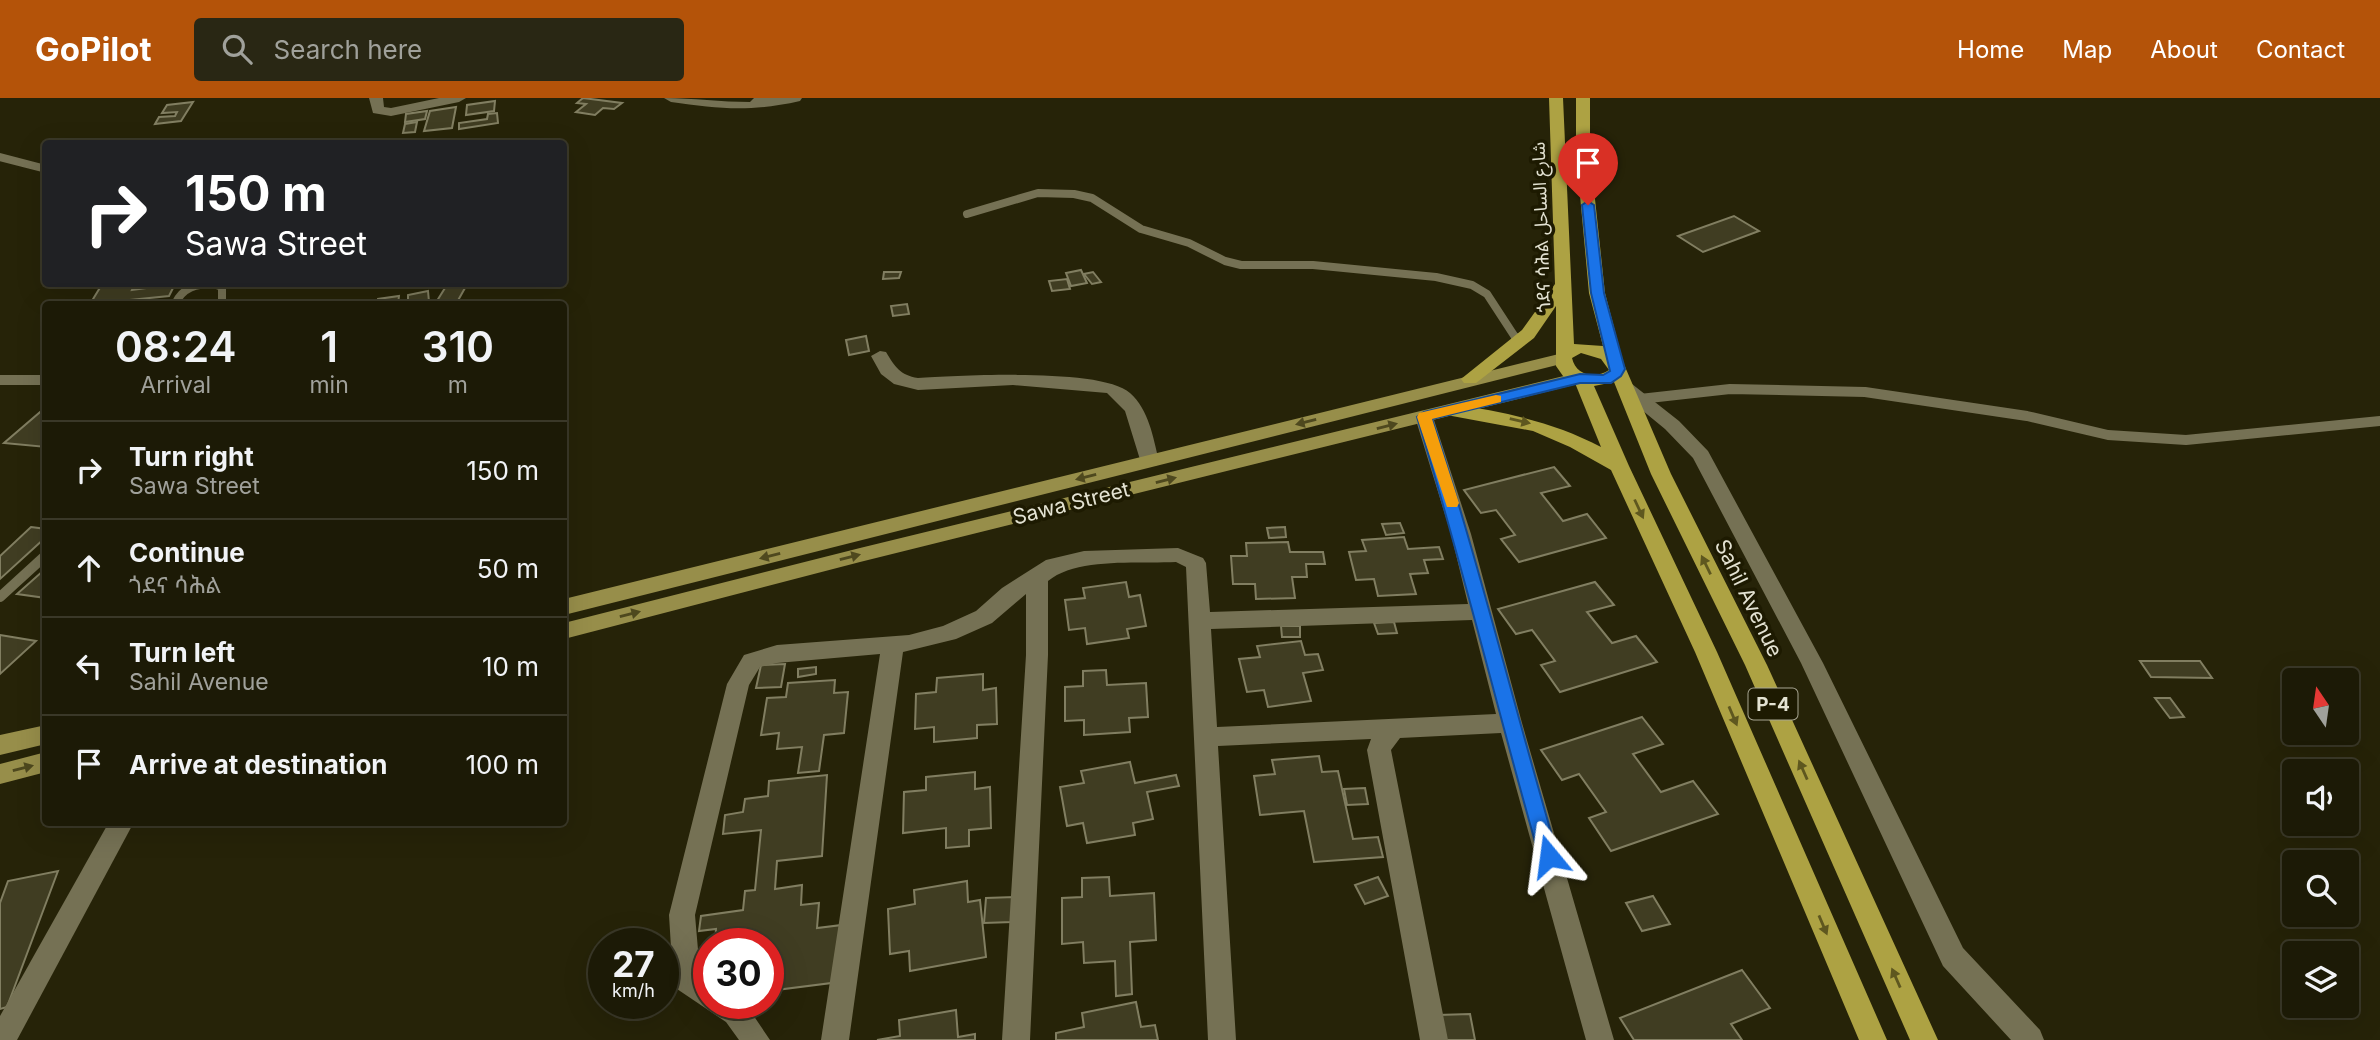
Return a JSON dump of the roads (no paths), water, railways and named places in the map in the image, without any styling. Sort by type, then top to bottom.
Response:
[{"type":"highway","name":"ጎደና ሳሕል شارع الساحل","points":[[1556,98],[1564,356]]},
{"type":"highway","name":"Sahil Avenue","points":[[1583,98],[1583,152],[1597,293],[1625,379],[1661,474],[1756,665],[1924,1040]]},
{"type":"highway","points":[[1556,122],[1583,125]]},
{"type":"highway","points":[[1562,255],[1594,258]]},
{"type":"highway","points":[[1470,379],[1528,334],[1563,284]]},
{"type":"highway","points":[[1578,348],[1595,349],[1625,379],[1581,379],[1565,369],[1564,356],[1578,348]]},
{"type":"highway","name":"P-4","points":[[1581,379],[1706,652],[1873,1040]]},
{"type":"highway","points":[[1452,410],[1544,427],[1586,445],[1619,466]]},
{"type":"main road","name":"Sawa Street","points":[[567,606],[1564,356]]},
{"type":"main road","name":"Sawa Street","points":[[567,630],[860,555],[1581,379]]},
{"type":"main road","points":[[0,745],[42,735]]},
{"type":"main road","points":[[0,774],[42,763]]},
{"type":"street","points":[[376,98],[378,110],[391,112],[459,98]]},
{"type":"street","points":[[671,98],[725,106],[795,98]]},
{"type":"street","points":[[880,356],[887,370],[893,375],[900,380],[918,384],[1013,379],[1112,388],[1126,396],[1136,411],[1149,461]]},
{"type":"street","points":[[1625,379],[1701,455],[1812,663],[1953,957],[2030,1040]]},
{"type":"street","points":[[1424,417],[1461,534],[1510,723],[1600,1040]]},
{"type":"street","points":[[693,984],[687,980],[682,915],[737,684],[751,661],[777,653],[909,643],[948,633],[984,617],[1010,594],[1053,565],[1084,558],[1178,555],[1196,563],[1222,1040]]},
{"type":"street","points":[[1016,1040],[1037,655],[1037,578]]},
{"type":"street","points":[[1198,621],[1481,612]]},
{"type":"street","points":[[835,1040],[893,644]]},
{"type":"street","points":[[1205,737],[1510,723]]},
{"type":"street","points":[[1395,729],[1383,739],[1378,750],[1434,1040]]},
{"type":"street","points":[[2,1040],[120,826]]},
{"type":"street","points":[[740,1019],[756,1040]]},
{"type":"lane","points":[[0,157],[42,168]]},
{"type":"lane","points":[[967,214],[1038,193],[1074,194],[1092,198],[1130,224],[1189,243],[1225,261],[1241,265],[1339,267],[1436,277],[1472,285],[1487,294],[1518,341]]},
{"type":"lane","points":[[176,301],[181,291],[190,287]]},
{"type":"lane","points":[[1625,379],[1730,389],[1865,392],[2027,416],[2108,435],[2186,440],[2375,421],[2380,426]]},
{"type":"lane","points":[[0,380],[42,380]]},
{"type":"lane","points":[[0,597],[42,559]]}]
